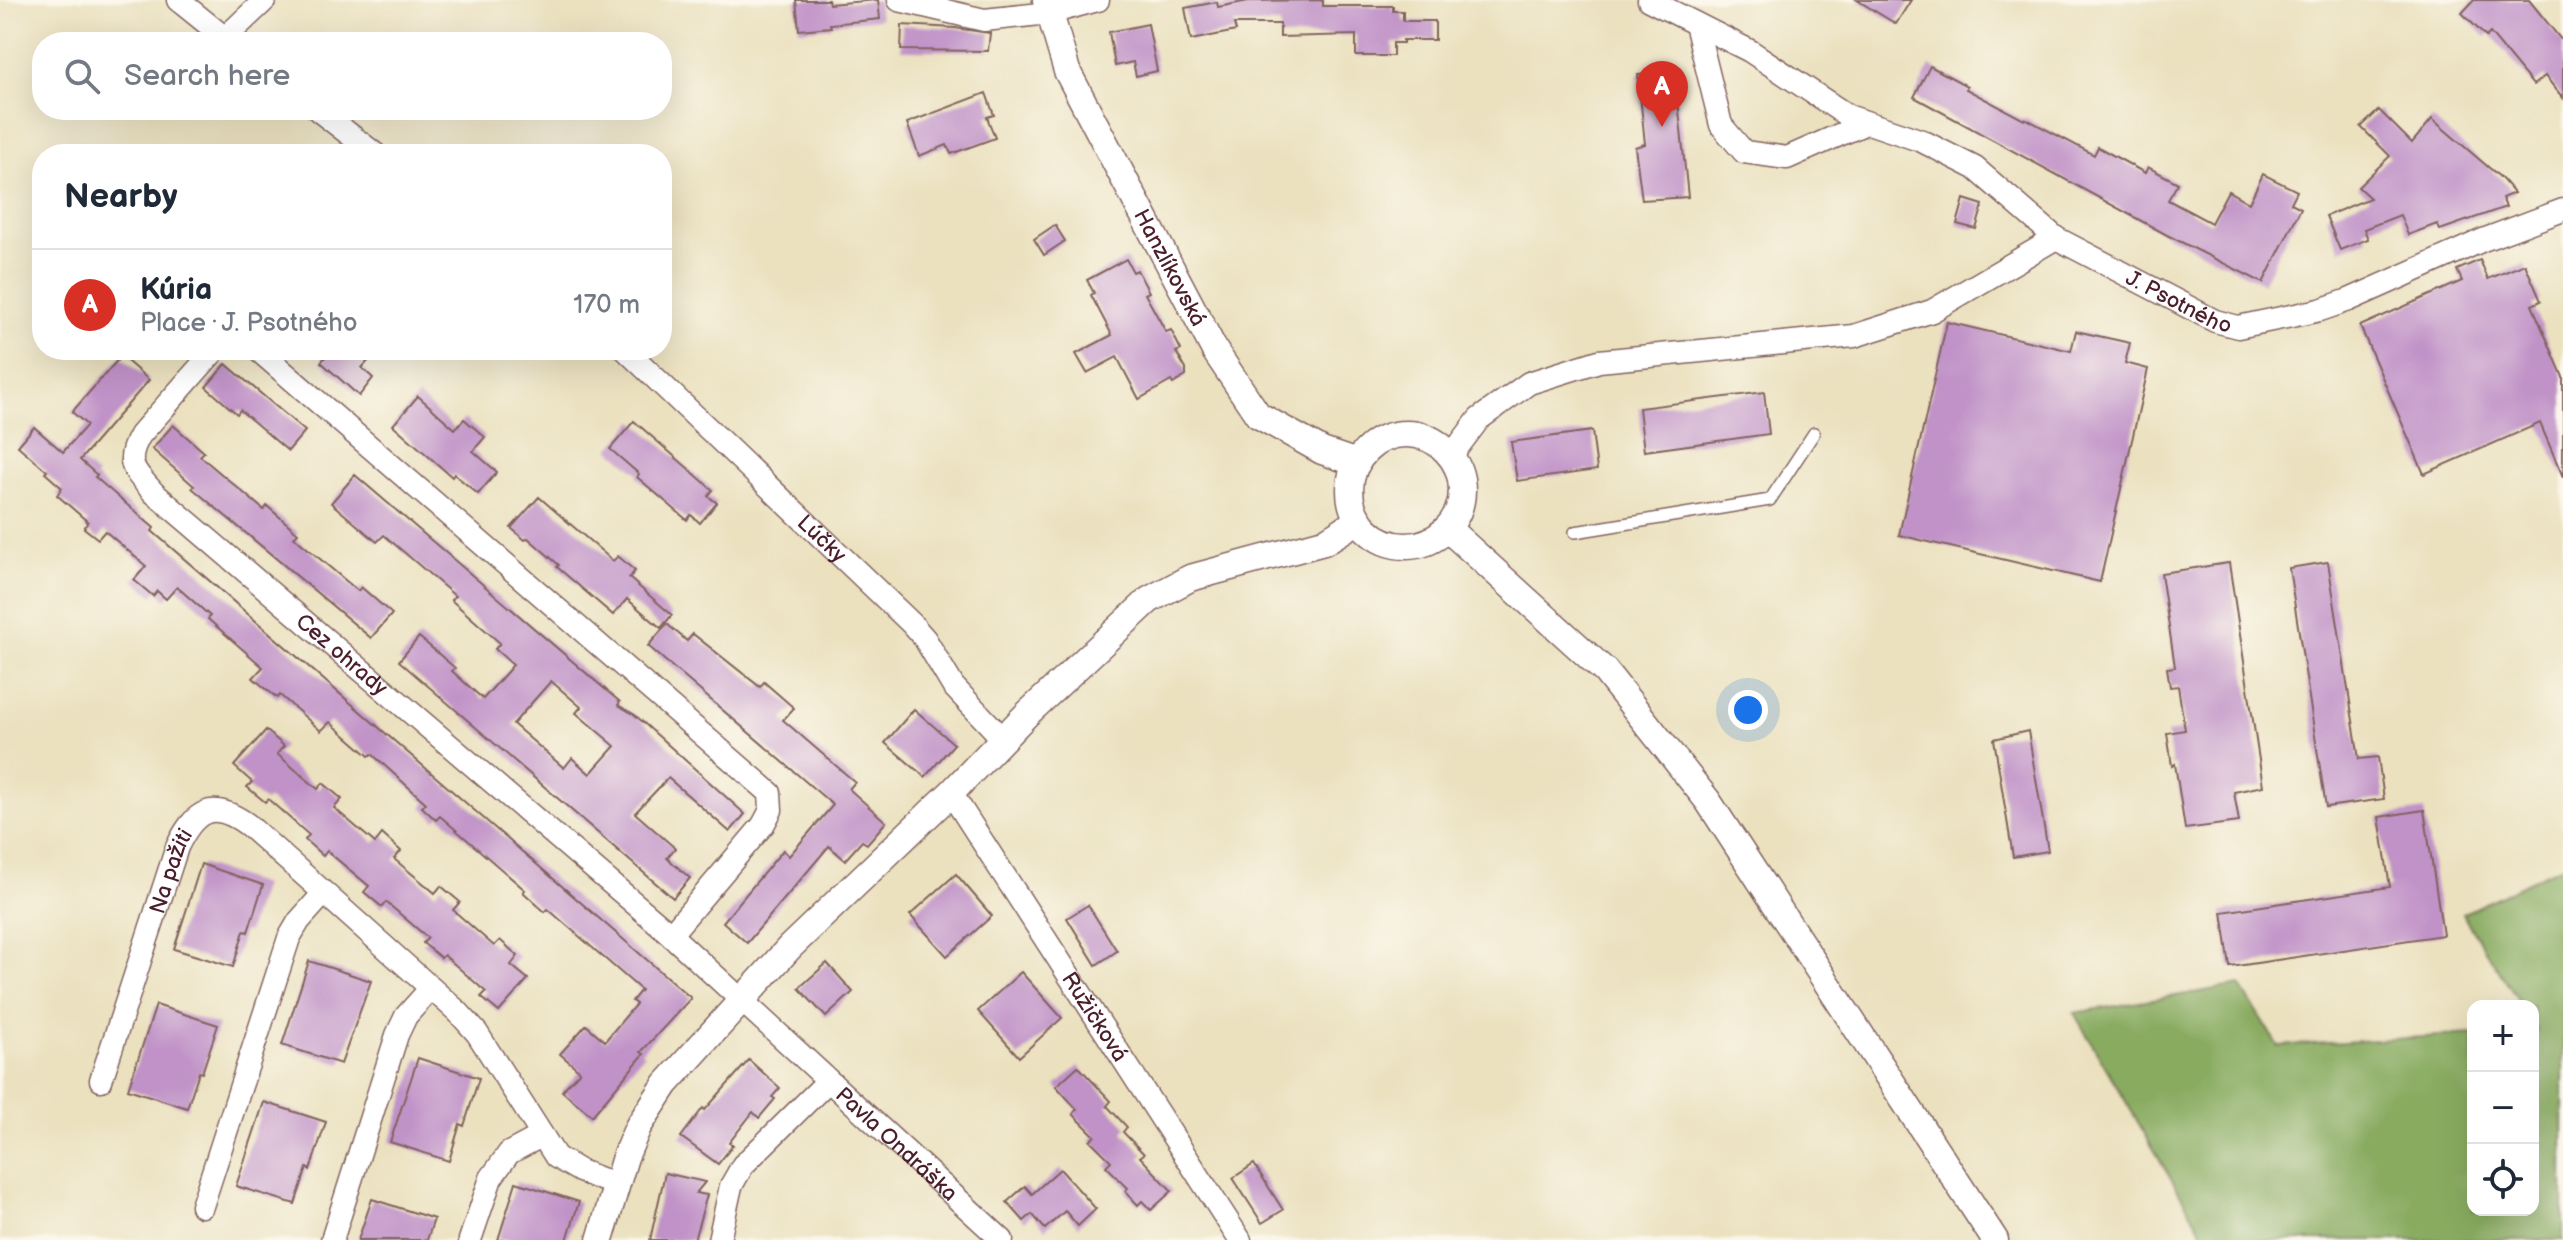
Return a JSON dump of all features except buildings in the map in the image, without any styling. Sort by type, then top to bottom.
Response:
[{"type":"street","points":[[178,0],[217,32]]},
{"type":"street","points":[[235,32],[265,0]]},
{"type":"street","points":[[899,0],[984,20],[1048,6],[1098,0]]},
{"type":"street","name":"J. Psotného","points":[[1649,0],[1750,51],[1848,116],[1922,141],[1975,168],[2056,238],[2215,321],[2238,327],[2320,310],[2349,300],[2483,240],[2563,210]]},
{"type":"street","name":"Hanzlíkovská","points":[[1048,6],[1067,71],[1215,351],[1258,415],[1322,451],[1357,463]]},
{"type":"street","points":[[1696,24],[1721,125],[1744,152],[1787,158],[1866,123]]},
{"type":"street","points":[[331,120],[362,144]]},
{"type":"street","points":[[1451,456],[1479,419],[1529,383],[1599,361],[1854,336],[1932,311],[2056,238]]},
{"type":"street","name":"Cez ohrady","points":[[206,360],[140,435],[130,451],[133,469],[166,504],[671,934],[741,1000]]},
{"type":"street","points":[[270,360],[770,793],[771,810],[763,825],[671,934]]},
{"type":"street","name":"Lúčky","points":[[636,360],[911,623],[925,639],[953,686],[1002,738]]},
{"type":"street","points":[[1410,434],[1426,437],[1451,456],[1463,485],[1456,516],[1434,539],[1418,545],[1401,546],[1377,537],[1359,520],[1351,498],[1352,474],[1366,450],[1394,435],[1410,434]]},
{"type":"street","points":[[600,1240],[638,1127],[666,1084],[790,947],[951,793],[1002,738],[1149,600],[1190,578],[1324,542],[1359,520]]},
{"type":"street","points":[[1447,528],[1605,671],[1708,801],[1995,1240]]},
{"type":"street","name":"Ružičková","points":[[951,793],[1240,1240]]},
{"type":"street","name":"Na pažiti","points":[[101,1080],[177,847],[186,829],[201,814],[216,809],[231,813],[458,1012],[477,1033],[556,1157],[616,1185]]},
{"type":"street","points":[[202,1206],[289,938],[299,921],[324,893]]},
{"type":"street","points":[[332,1240],[397,1035],[406,1016],[431,988]]},
{"type":"street","name":"Pavla Ondráška","points":[[741,1000],[1002,1240]]},
{"type":"street","name":"Pavla Ondráška","points":[[719,1240],[731,1186],[743,1165],[828,1081]]},
{"type":"street","points":[[470,1240],[491,1178],[509,1153],[541,1136]]},
{"type":"lane","points":[[1575,532],[1770,500],[1814,433]]},
{"type":"green space","points":[[2563,865],[2563,1240],[2207,1240],[2074,1013],[2240,985],[2278,1046],[2467,1034],[2467,1216],[2539,1216],[2539,1000],[2518,1000],[2462,914]]},
{"type":"place","name":"Kúria","points":[[1662,127]]}]
